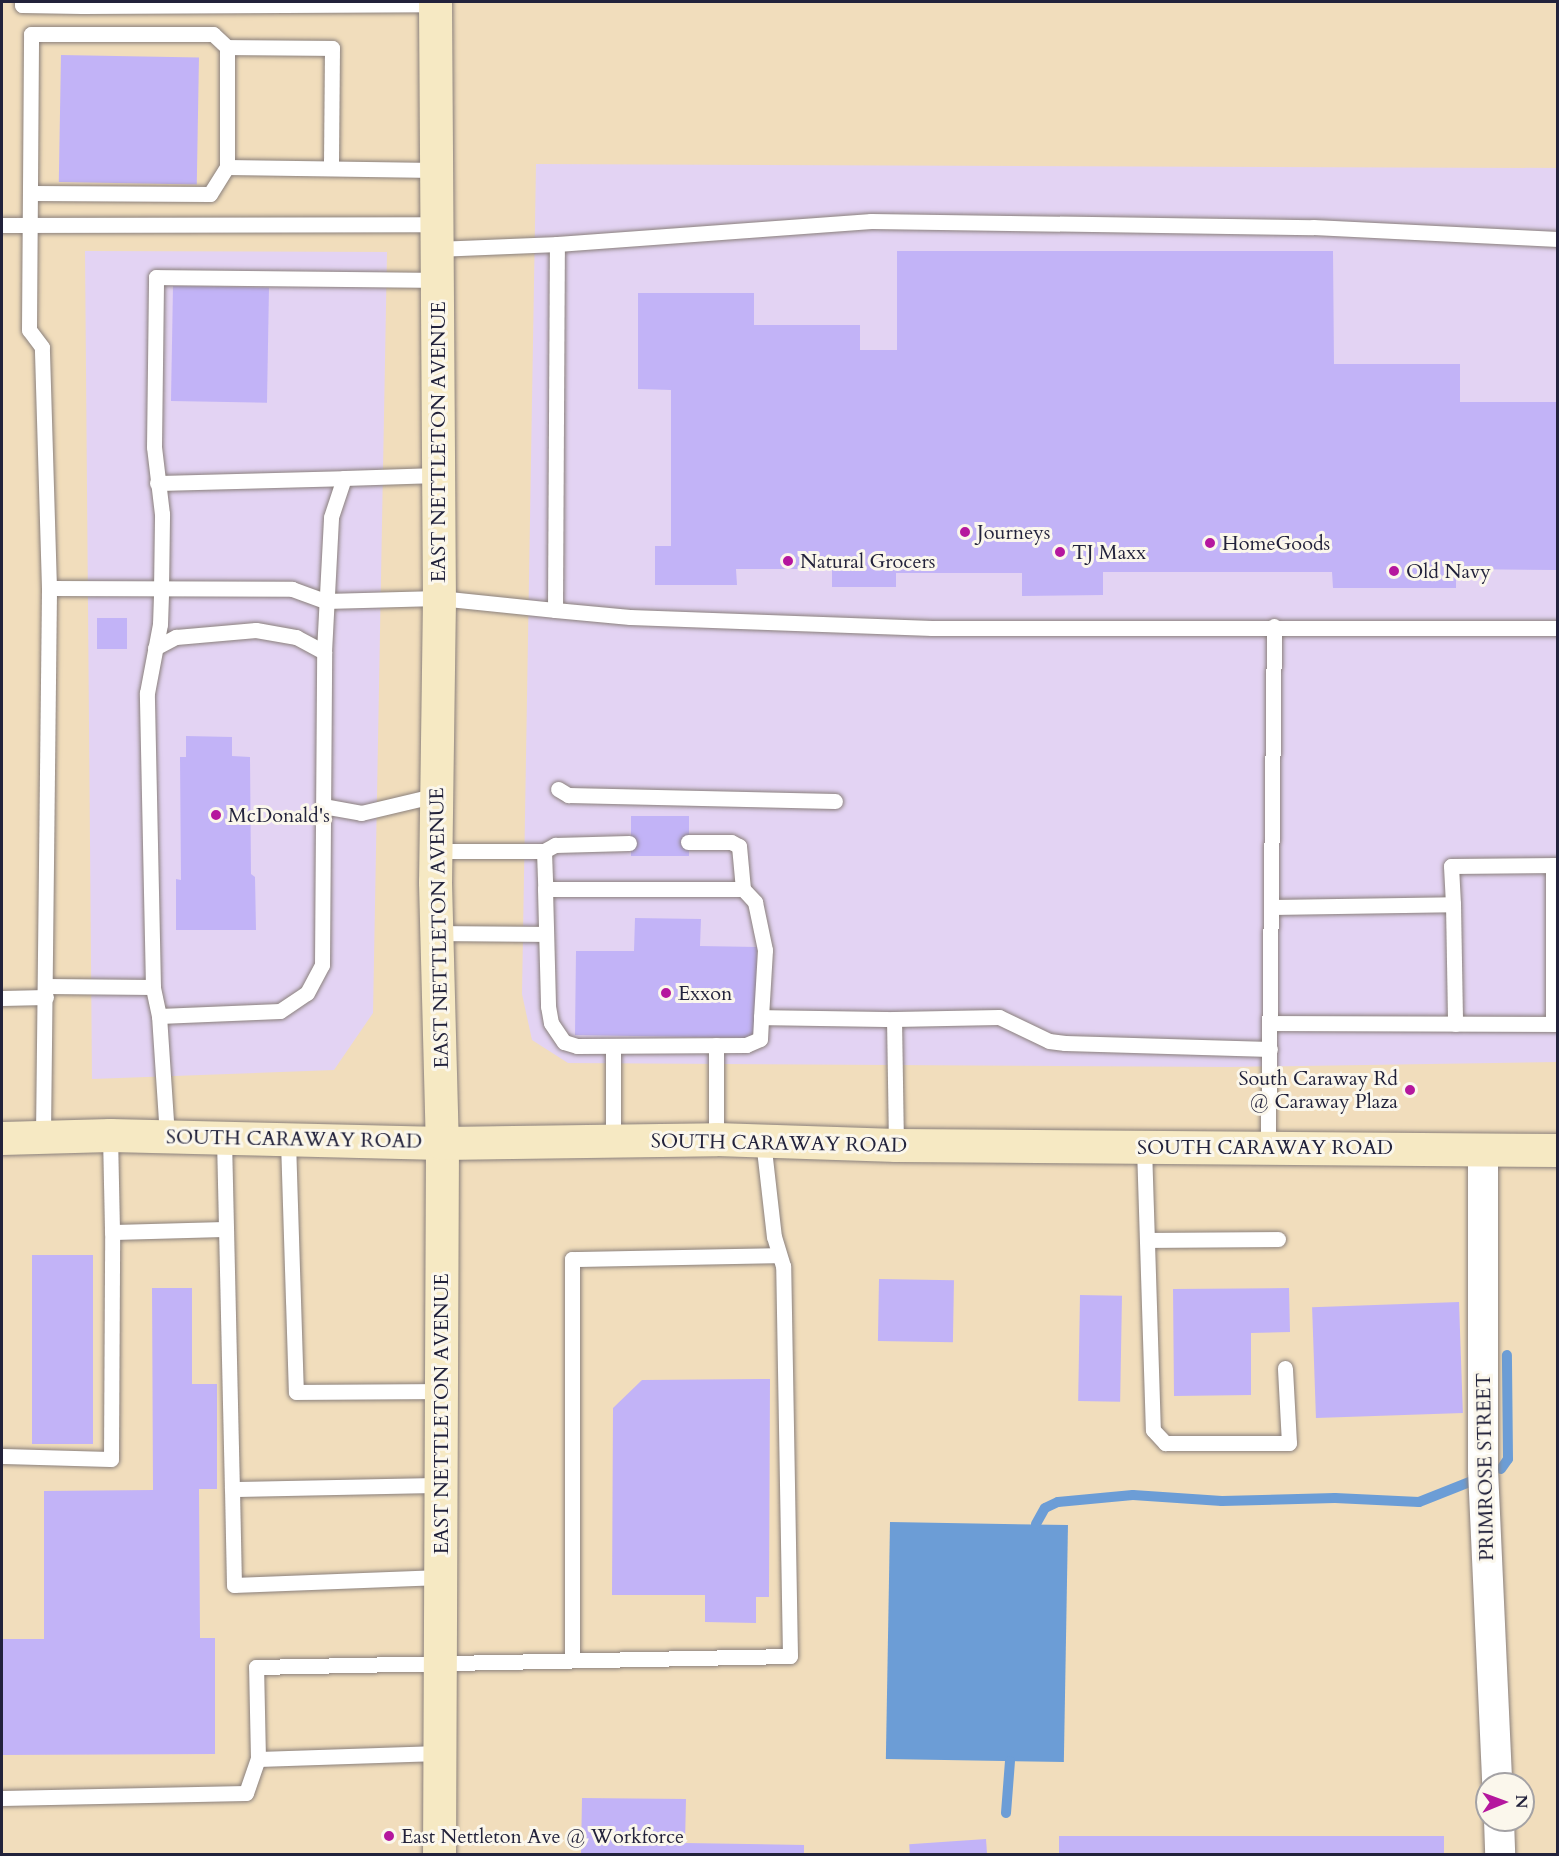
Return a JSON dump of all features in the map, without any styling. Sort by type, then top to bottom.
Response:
[{"type":"main road","name":"EAST NETTLETON AVENUE","points":[[435,3],[439,598],[436,851],[442,1143],[439,1854]]},
{"type":"main road","name":"SOUTH CARAWAY ROAD","points":[[2,1138],[110,1135],[442,1143],[716,1139],[896,1145],[1557,1150]]},
{"type":"street","name":"PRIMROSE STREET","points":[[1483,1149],[1483,1470],[1496,1772]]},
{"type":"street","points":[[1499,1832],[1500,1854]]},
{"type":"lane","points":[[22,2],[22,5],[435,3]]},
{"type":"lane","points":[[43,1137],[49,588],[42,347],[29,330],[32,224],[31,34],[213,34],[227,47],[332,48],[331,168]]},
{"type":"lane","points":[[32,193],[210,194],[227,167],[227,47]]},
{"type":"lane","points":[[227,167],[436,170]]},
{"type":"lane","points":[[167,1136],[159,1016],[153,987],[147,693],[155,648],[161,590],[162,514],[157,483],[156,277],[437,251],[872,221],[1313,227],[1557,238]]},
{"type":"lane","points":[[2,225],[32,224],[437,251]]},
{"type":"lane","points":[[555,610],[557,244]]},
{"type":"lane","points":[[157,483],[438,475]]},
{"type":"lane","points":[[159,1016],[280,1011],[307,993],[322,965],[325,601],[331,518],[344,478]]},
{"type":"lane","points":[[49,588],[292,589],[325,601],[439,598],[630,617],[932,628],[1274,626],[1557,628]]},
{"type":"lane","points":[[1269,1147],[1274,626]]},
{"type":"lane","points":[[155,648],[176,638],[256,630],[296,637],[324,652]]},
{"type":"lane","points":[[558,789],[568,795],[835,801]]},
{"type":"lane","points":[[323,806],[361,813],[437,795]]},
{"type":"lane","points":[[544,851],[551,1023],[564,1042],[613,1046],[755,1043],[760,1039],[765,950],[755,902],[743,889],[740,846],[730,842],[688,842]]},
{"type":"lane","points":[[436,851],[544,851],[555,845],[629,843]]},
{"type":"lane","points":[[1270,1023],[1455,1024],[1555,1024],[1555,865],[1452,866],[1455,1024]]},
{"type":"lane","points":[[544,889],[743,889]]},
{"type":"lane","points":[[1272,907],[1453,904]]},
{"type":"lane","points":[[437,933],[546,934]]},
{"type":"lane","points":[[2,998],[46,992],[153,987]]},
{"type":"lane","points":[[761,1017],[894,1019],[999,1017],[1049,1041],[1065,1044],[1270,1049]]},
{"type":"lane","points":[[894,1019],[896,1145]]},
{"type":"lane","points":[[716,1045],[716,1139]]},
{"type":"lane","points":[[613,1046],[613,1141]]},
{"type":"lane","points":[[2,1456],[111,1459],[110,1135]]},
{"type":"lane","points":[[224,1139],[234,1585],[440,1577]]},
{"type":"lane","points":[[288,1141],[296,1392],[441,1391]]},
{"type":"lane","points":[[2,1798],[246,1793],[258,1759],[256,1667],[440,1661],[790,1656],[783,1266],[779,1255],[763,1141]]},
{"type":"lane","points":[[1144,1147],[1153,1430],[1165,1443],[1289,1443],[1285,1368]]},
{"type":"lane","points":[[112,1232],[226,1229]]},
{"type":"lane","points":[[1148,1240],[1278,1239]]},
{"type":"lane","points":[[572,1659],[572,1259],[779,1255]]},
{"type":"lane","points":[[232,1489],[440,1485]]},
{"type":"lane","points":[[258,1759],[439,1754]]},
{"type":"shaded area","points":[[536,164],[1557,168],[1557,1062],[1230,1067],[568,1063],[532,1040],[522,994]]},
{"type":"shaded area","points":[[85,251],[387,252],[373,1013],[334,1070],[92,1079]]},
{"type":"water","points":[[890,1522],[1068,1525],[1064,1762],[886,1759]]},
{"type":"building","points":[[61,55],[199,57],[197,184],[59,182]]},
{"type":"building","points":[[897,251],[1333,251],[1334,364],[1460,364],[1460,402],[1558,402],[1558,570],[1456,569],[1456,588],[1333,588],[1332,572],[1103,572],[1103,595],[1022,596],[1022,573],[896,573],[896,587],[832,587],[832,569],[736,569],[737,585],[655,585],[655,546],[671,546],[671,390],[638,389],[638,293],[754,293],[754,325],[860,325],[860,350],[897,350]]},
{"type":"building","points":[[173,286],[269,288],[267,403],[171,401]]},
{"type":"building","points":[[97,618],[127,618],[127,649],[97,649]]},
{"type":"building","name":"McDonald's","points":[[186,736],[232,737],[232,756],[250,757],[251,874],[255,877],[256,930],[176,930],[176,879],[181,880],[180,757],[186,757]]},
{"type":"building","points":[[631,816],[689,816],[689,856],[631,856]]},
{"type":"building","name":"Exxon","points":[[635,918],[701,919],[700,946],[757,947],[755,1038],[575,1035],[576,951],[634,951]]},
{"type":"building","points":[[32,1255],[93,1255],[93,1444],[32,1444]]},
{"type":"building","points":[[879,1279],[954,1280],[953,1342],[878,1341]]},
{"type":"building","points":[[152,1288],[192,1288],[192,1384],[217,1384],[217,1489],[199,1489],[200,1638],[215,1638],[215,1754],[2,1755],[2,1639],[44,1639],[44,1491],[153,1490]]},
{"type":"building","points":[[1289,1288],[1290,1332],[1251,1333],[1251,1395],[1174,1396],[1173,1289]]},
{"type":"building","points":[[1080,1295],[1122,1296],[1120,1402],[1078,1401]]},
{"type":"building","points":[[1459,1302],[1463,1413],[1316,1418],[1312,1307]]},
{"type":"building","points":[[770,1379],[769,1597],[756,1597],[756,1623],[705,1622],[705,1595],[612,1595],[613,1408],[642,1380]]},
{"type":"building","points":[[582,1798],[686,1799],[685,1843],[804,1845],[804,1854],[581,1854]]},
{"type":"building","points":[[1059,1836],[1444,1836],[1444,1854],[1059,1854]]},
{"type":"building","points":[[986,1839],[987,1854],[910,1854],[909,1844]]},
{"type":"waterway","points":[[1501,1469],[1508,1459],[1507,1355]]},
{"type":"waterway","points":[[1036,1524],[1045,1508],[1058,1502],[1133,1495],[1222,1501],[1335,1498],[1419,1502],[1472,1481]]},
{"type":"waterway","points":[[1006,1813],[1010,1761]]},
{"type":"place","name":"Journeys","points":[[965,532]]},
{"type":"place","name":"HomeGoods","points":[[1210,543]]},
{"type":"place","name":"TJ Maxx","points":[[1060,552]]},
{"type":"place","name":"Natural Grocers","points":[[788,561]]},
{"type":"place","name":"Old Navy","points":[[1394,571]]},
{"type":"place","name":"McDonald's","points":[[216,815]]},
{"type":"place","name":"Exxon","points":[[666,993]]},
{"type":"place","name":"South Caraway Rd @ Caraway Plaza","points":[[1410,1090]]},
{"type":"place","name":"East Nettleton Ave @ Workforce","points":[[389,1836]]}]
